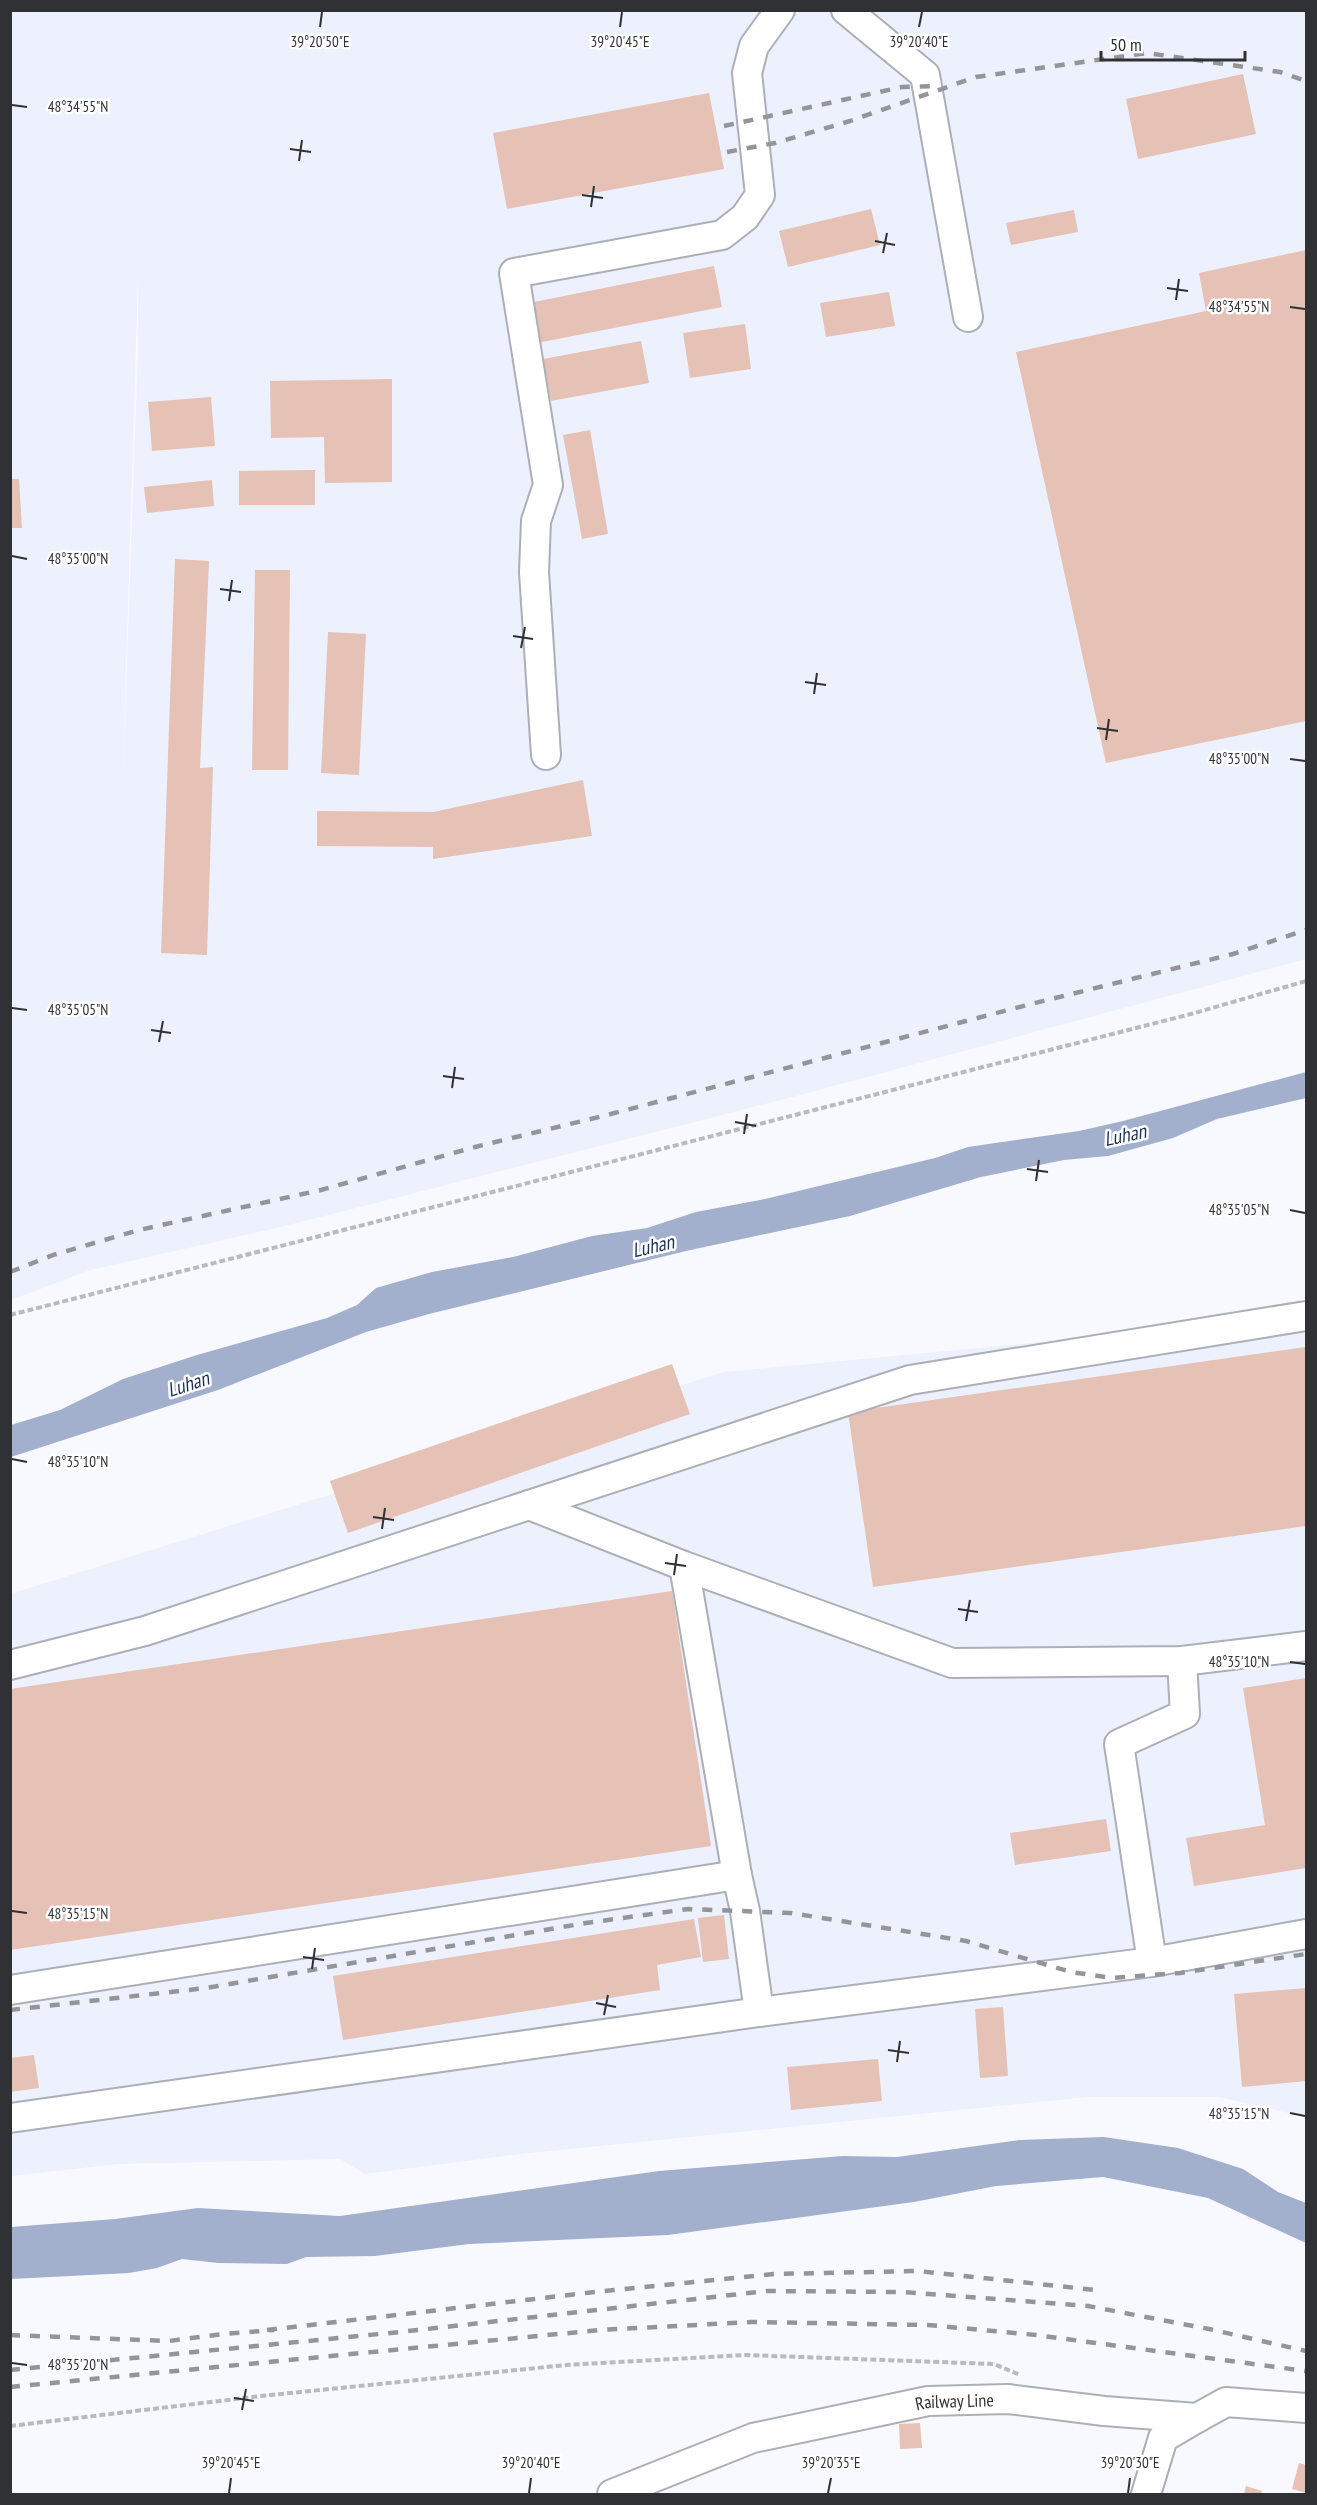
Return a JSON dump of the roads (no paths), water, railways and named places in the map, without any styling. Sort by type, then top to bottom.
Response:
[{"type":"street","points":[[546,755],[534,572],[536,521],[548,485],[514,273],[722,235],[745,217],[760,195],[747,73],[754,46],[780,10]]},
{"type":"street","points":[[846,10],[925,75],[968,317]]},
{"type":"street","points":[[10,1665],[145,1631],[910,1380],[1306,1316]]},
{"type":"street","points":[[529,1505],[684,1566],[952,1662],[1182,1660],[1306,1646]]},
{"type":"street","points":[[684,1566],[736,1875],[745,1911],[759,2012]]},
{"type":"street","points":[[1152,1962],[1119,1744],[1185,1714],[1182,1660]]},
{"type":"street","points":[[10,1990],[736,1875]]},
{"type":"street","points":[[10,2118],[759,2012],[1152,1962],[1306,1934]]},
{"type":"street","name":"Railway Line","points":[[612,2494],[753,2438],[928,2401],[1008,2399],[1104,2411],[1197,2418]]},
{"type":"street","points":[[1146,2494],[1163,2438],[1226,2402],[1306,2408]]},
{"type":"water","name":"Luhan","points":[[1306,1072],[1306,1098],[1217,1119],[1173,1138],[1108,1156],[1064,1160],[981,1177],[850,1216],[686,1251],[429,1314],[366,1332],[218,1390],[11,1457],[11,1425],[60,1410],[123,1379],[327,1318],[357,1305],[376,1288],[432,1272],[513,1257],[592,1236],[647,1228],[696,1212],[765,1199],[935,1158],[968,1147],[1079,1131],[1123,1121]]},
{"type":"water","points":[[1104,2137],[1178,2148],[1243,2169],[1278,2192],[1306,2203],[1306,2243],[1208,2198],[1103,2177],[996,2186],[914,2202],[668,2235],[469,2244],[375,2256],[306,2257],[287,2264],[218,2263],[182,2259],[157,2268],[129,2273],[11,2279],[11,2227],[115,2219],[198,2208],[340,2216],[659,2171],[843,2156],[897,2157],[1019,2140]]},
{"type":"railway","points":[[727,152],[775,143],[850,121],[976,77],[1147,53],[1280,72],[1306,81]]},
{"type":"railway","points":[[724,126],[902,87],[939,86]]},
{"type":"railway","points":[[10,1272],[53,1255],[139,1230],[321,1190],[475,1147],[1233,954],[1306,930]]},
{"type":"railway","points":[[10,2010],[206,1988],[586,1923],[688,1909],[791,1913],[966,1941],[1071,1972],[1112,1978],[1180,1973],[1306,1954]]},
{"type":"railway","points":[[267,2330],[774,2274],[918,2271],[1095,2290]]},
{"type":"railway","points":[[10,2370],[400,2332],[767,2291],[902,2292],[1088,2306],[1209,2329],[1306,2351]]},
{"type":"railway","points":[[10,2387],[600,2330],[752,2322],[928,2325],[1036,2335],[1306,2371]]},
{"type":"railway","points":[[10,2335],[169,2341],[274,2330]]}]
